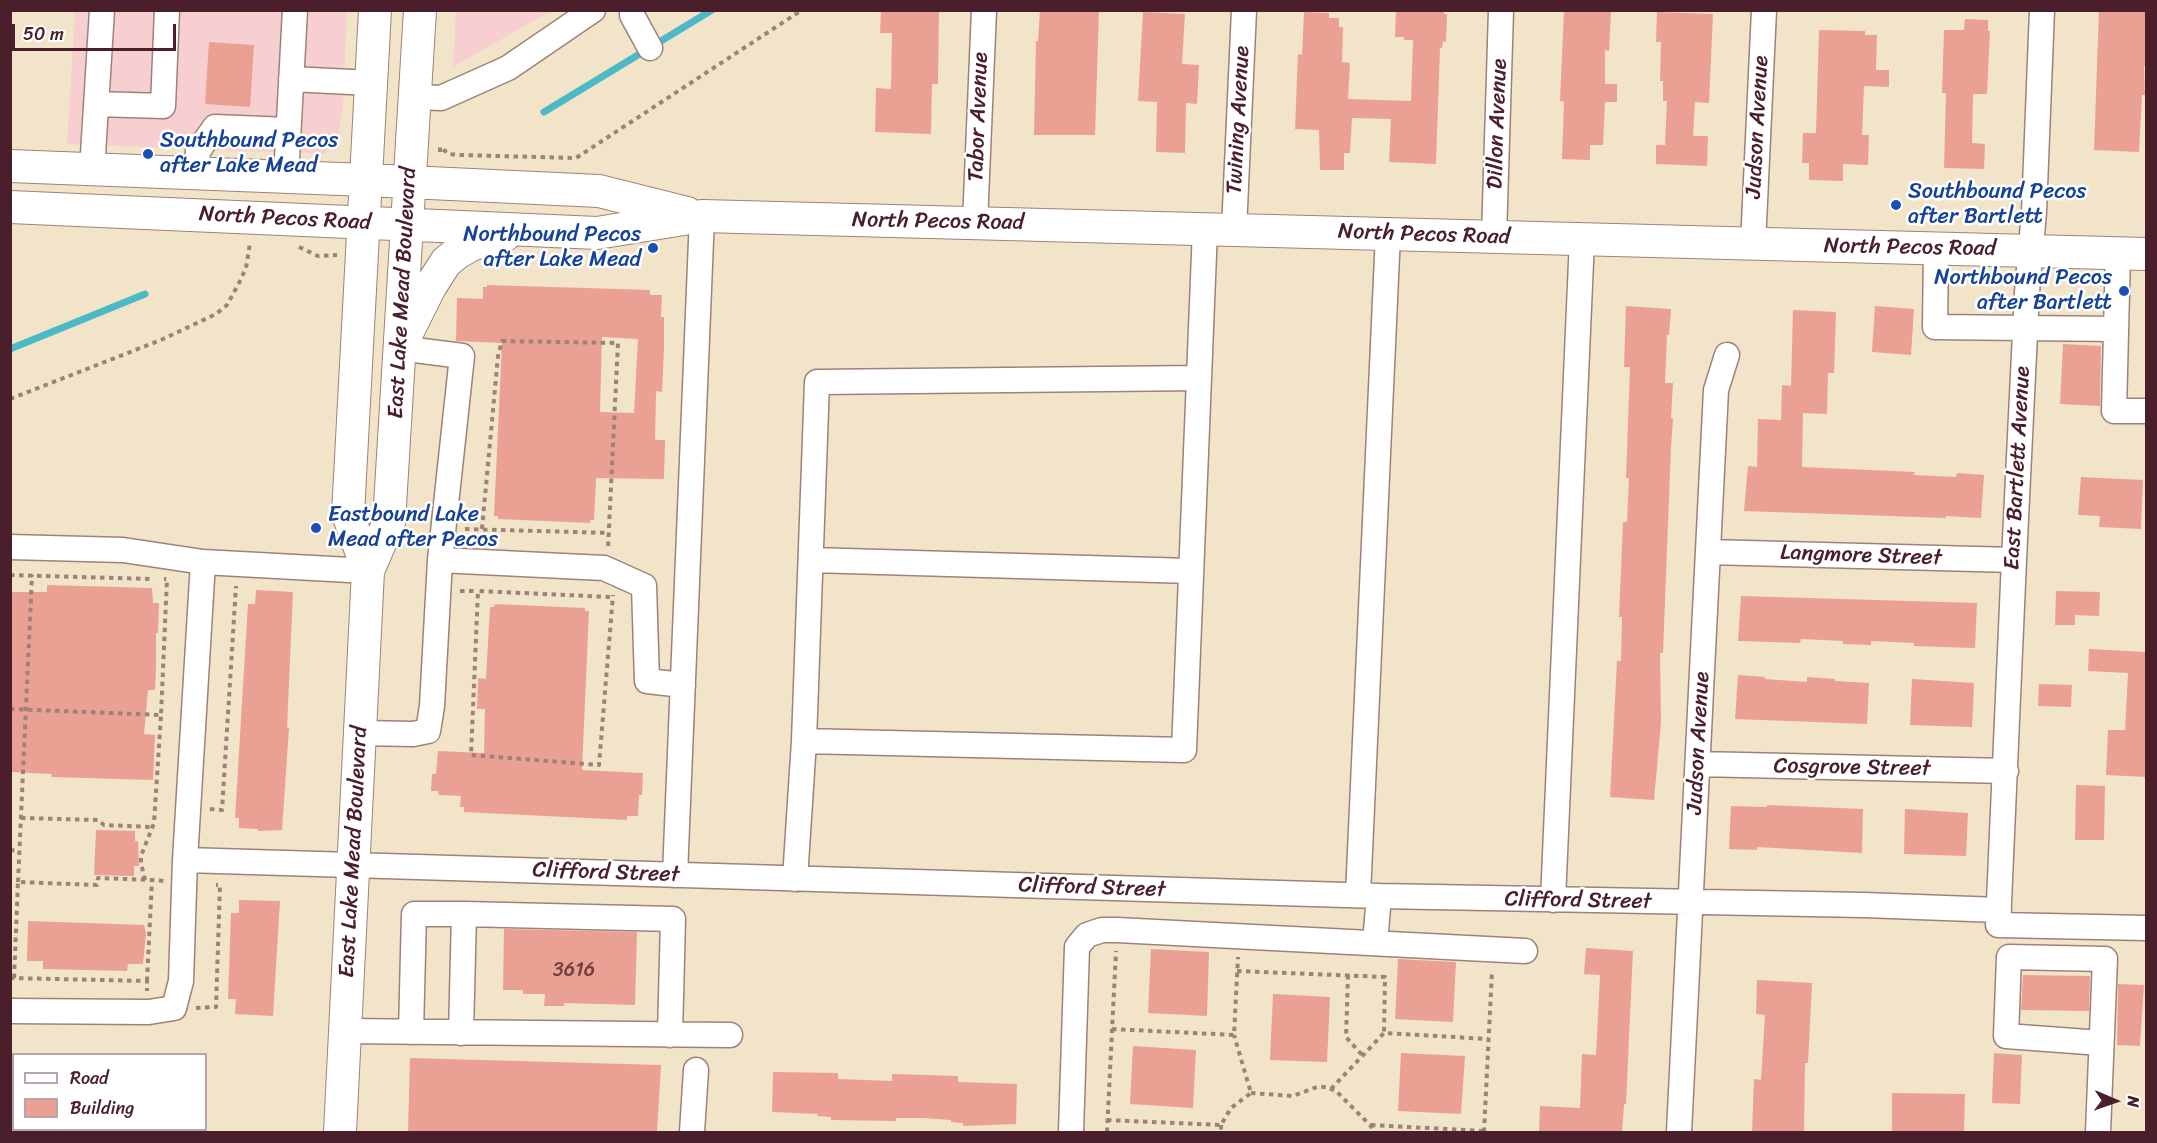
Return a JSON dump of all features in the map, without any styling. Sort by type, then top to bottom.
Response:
[{"type":"main road","name":"East Lake Mead Boulevard","points":[[368,571],[348,514],[375,10]]},
{"type":"main road","name":"East Lake Mead Boulevard","points":[[340,1132],[368,571],[389,522],[420,10]]},
{"type":"main road","name":"North Pecos Road","points":[[10,166],[599,191],[702,216]]},
{"type":"main road","name":"North Pecos Road","points":[[10,207],[597,233],[702,216],[2132,253]]},
{"type":"main road","points":[[399,348],[430,287],[446,262],[471,245],[523,230]]},
{"type":"street","points":[[92,170],[102,10]]},
{"type":"street","points":[[96,104],[163,106],[167,10]]},
{"type":"street","points":[[286,177],[295,10]]},
{"type":"street","points":[[415,97],[441,98],[508,68],[593,10]]},
{"type":"street","points":[[632,10],[632,15],[650,48]]},
{"type":"street","name":"Tabor Avenue","points":[[975,223],[984,10]]},
{"type":"street","name":"Twining Avenue","points":[[804,741],[1184,750],[1199,378],[1219,230],[1244,10]]},
{"type":"street","name":"Dillon Avenue","points":[[1494,237],[1502,10]]},
{"type":"street","name":"Judson Avenue","points":[[1753,244],[1764,10]]},
{"type":"street","name":"East Bartlett Avenue","points":[[1999,918],[2014,560],[2025,328],[2034,212],[2042,10]]},
{"type":"street","points":[[291,79],[371,83]]},
{"type":"street","points":[[196,174],[198,151],[215,127],[288,130]]},
{"type":"street","points":[[675,875],[702,216]]},
{"type":"street","points":[[1375,943],[1369,896],[1388,234]]},
{"type":"street","points":[[1553,900],[1582,239]]},
{"type":"street","points":[[1936,248],[1935,327],[2115,329]]},
{"type":"street","points":[[2132,253],[2115,329],[2114,411],[2146,411]]},
{"type":"street","points":[[360,733],[413,734],[428,731],[432,706],[440,560],[462,356],[399,348]]},
{"type":"street","name":"Judson Avenue","points":[[1679,1132],[1716,390],[1727,355]]},
{"type":"street","points":[[795,879],[804,741],[817,382],[1199,378]]},
{"type":"street","points":[[10,547],[123,550],[203,562],[368,571]]},
{"type":"street","name":"Langmore Street","points":[[1708,552],[2014,560]]},
{"type":"street","points":[[440,560],[604,568],[612,580],[644,586],[647,681],[683,685]]},
{"type":"street","points":[[811,560],[1191,571]]},
{"type":"street","points":[[10,1011],[146,1012],[174,1008],[181,981],[188,807],[203,562]]},
{"type":"street","name":"Cosgrove Street","points":[[1698,764],[2006,771]]},
{"type":"street","name":"Clifford Street","points":[[185,872],[353,865],[1369,896],[1864,905],[1999,918],[2146,928]]},
{"type":"street","points":[[411,1032],[414,914],[464,914],[673,919],[670,1035]]},
{"type":"street","points":[[461,1033],[464,914]]},
{"type":"street","points":[[1071,1132],[1077,947],[1087,935],[1102,930],[1118,930],[1525,951]]},
{"type":"street","points":[[2098,1132],[2105,959],[2009,957],[2006,1036],[2101,1043]]},
{"type":"street","points":[[345,1031],[730,1035]]},
{"type":"street","points":[[692,1132],[696,1070]]},
{"type":"path","points":[[482,529],[498,356],[502,341],[618,343],[609,533],[612,580],[599,765],[471,755],[478,591],[612,580]]},
{"type":"path","points":[[443,528],[609,533]]},
{"type":"path","points":[[188,807],[222,810],[237,564]]},
{"type":"path","points":[[10,575],[167,579],[155,813],[141,856],[146,880]]},
{"type":"path","points":[[32,575],[12,978],[147,981]]},
{"type":"path","points":[[10,710],[161,714]]},
{"type":"path","points":[[21,818],[98,820],[104,825],[152,826]]},
{"type":"path","points":[[10,850],[19,851]]},
{"type":"path","points":[[18,882],[97,885],[98,878],[152,880],[185,872],[220,885],[216,1007],[198,1009],[175,1004]]},
{"type":"path","points":[[146,1012],[152,880]]},
{"type":"path","points":[[1107,1132],[1118,930]]},
{"type":"path","points":[[1239,936],[1234,1035],[1251,1093]]},
{"type":"path","points":[[1370,1125],[1484,1132],[1493,949]]},
{"type":"path","points":[[1237,971],[1385,977],[1384,1033],[1331,1089]]},
{"type":"path","points":[[1348,975],[1346,1037],[1362,1056]]},
{"type":"path","points":[[1112,1029],[1234,1035]]},
{"type":"path","points":[[1384,1033],[1488,1039]]},
{"type":"path","points":[[1221,1132],[1221,1125],[1231,1108],[1251,1093],[1285,1097],[1305,1093],[1317,1087],[1328,1087],[1336,1091],[1375,1132]]},
{"type":"path","points":[[1107,1120],[1221,1125]]},
{"type":"shaded area","points":[[456,10],[551,11],[453,67]]},
{"type":"shaded area","points":[[75,11],[347,11],[343,105],[339,133],[324,154],[67,144]]},
{"type":"building","points":[[881,10],[939,10],[938,84],[932,84],[931,134],[875,132],[876,88],[891,89],[892,33],[880,33]]},
{"type":"building","points":[[1040,10],[1099,10],[1095,135],[1034,135],[1036,41],[1038,41]]},
{"type":"building","points":[[1396,10],[1444,10],[1444,14],[1447,14],[1446,42],[1443,41],[1442,48],[1440,48],[1436,164],[1389,162],[1391,119],[1352,118],[1350,153],[1344,153],[1344,170],[1320,170],[1319,130],[1295,129],[1298,54],[1302,55],[1304,12],[1329,13],[1329,18],[1339,18],[1339,27],[1343,27],[1342,62],[1350,63],[1348,99],[1411,101],[1413,40],[1395,37]]},
{"type":"building","points":[[1564,10],[1611,10],[1609,51],[1605,50],[1605,84],[1617,84],[1617,102],[1605,102],[1603,145],[1590,145],[1590,160],[1562,159],[1564,102],[1560,101]]},
{"type":"building","points":[[2099,10],[2146,10],[2145,95],[2142,95],[2139,152],[2094,150]]},
{"type":"building","points":[[1143,12],[1185,14],[1182,64],[1199,65],[1197,104],[1186,103],[1185,153],[1156,152],[1157,102],[1138,101]]},
{"type":"building","points":[[1657,12],[1713,14],[1709,103],[1695,102],[1693,136],[1708,136],[1707,166],[1656,164],[1656,145],[1665,145],[1667,101],[1663,101],[1663,81],[1660,81],[1661,42],[1656,42]]},
{"type":"building","points":[[1965,19],[1988,20],[1988,31],[1990,31],[1987,94],[1973,94],[1972,143],[1985,144],[1984,169],[1944,168],[1946,93],[1942,93],[1944,30],[1964,30]]},
{"type":"building","points":[[1819,30],[1865,31],[1865,35],[1877,35],[1876,70],[1889,70],[1889,87],[1864,86],[1862,135],[1869,135],[1868,165],[1843,164],[1843,181],[1809,180],[1809,163],[1802,163],[1803,133],[1816,133]]},
{"type":"building","points":[[209,42],[254,45],[250,107],[205,104]]},
{"type":"building","points":[[487,285],[650,290],[650,295],[662,295],[661,317],[664,317],[664,348],[662,392],[656,391],[655,440],[665,440],[664,479],[596,478],[594,520],[590,520],[590,523],[498,519],[498,516],[494,516],[502,343],[456,341],[457,298],[483,299],[483,287]],"holes":[[[602,337],[638,339],[634,413],[600,412]]]},
{"type":"building","points":[[1626,306],[1671,309],[1669,335],[1667,335],[1665,383],[1673,383],[1671,418],[1673,419],[1663,653],[1660,653],[1661,723],[1654,800],[1610,797],[1617,661],[1621,661],[1622,617],[1619,617],[1623,522],[1627,522],[1629,478],[1626,478],[1630,367],[1624,367]]},
{"type":"building","points":[[1875,306],[1914,309],[1911,355],[1872,352]]},
{"type":"building","points":[[1793,310],[1836,312],[1834,373],[1828,373],[1827,414],[1803,413],[1802,467],[1915,472],[1914,475],[1956,477],[1957,473],[1984,475],[1981,518],[1744,511],[1748,466],[1757,467],[1758,419],[1781,420],[1782,385],[1791,386]]},
{"type":"building","points":[[2063,344],[2101,346],[2100,406],[2060,404]]},
{"type":"building","points":[[2081,477],[2143,480],[2141,529],[2099,527],[2100,516],[2078,515]]},
{"type":"building","points":[[47,585],[152,588],[153,603],[159,603],[155,690],[148,690],[144,734],[155,735],[153,780],[51,777],[52,774],[10,772],[10,592],[47,592]]},
{"type":"building","points":[[256,590],[293,592],[287,728],[289,728],[282,830],[258,831],[258,829],[239,828],[239,818],[235,818],[248,604],[255,604]]},
{"type":"building","points":[[2056,591],[2100,592],[2099,616],[2075,615],[2075,625],[2055,625]]},
{"type":"building","points":[[1741,596],[1977,603],[1975,648],[1914,646],[1914,643],[1871,641],[1871,645],[1801,639],[1800,643],[1738,641]]},
{"type":"building","points":[[495,604],[585,608],[585,611],[589,611],[582,770],[643,773],[638,816],[627,816],[627,820],[464,812],[464,807],[460,807],[461,796],[439,795],[438,791],[431,791],[432,774],[436,774],[438,751],[484,753],[485,709],[477,709],[478,678],[486,679],[490,607],[494,607]]},
{"type":"building","points":[[2089,649],[2146,652],[2146,777],[2106,775],[2108,730],[2125,730],[2128,673],[2088,671]]},
{"type":"building","points":[[1738,675],[1807,682],[1807,677],[1869,683],[1867,724],[1735,719]]},
{"type":"building","points":[[1912,679],[1974,683],[1972,727],[1910,725]]},
{"type":"building","points":[[2039,684],[2072,685],[2071,707],[2038,706]]},
{"type":"building","points":[[2076,785],[2105,786],[2104,840],[2075,840]]},
{"type":"building","points":[[1767,805],[1863,809],[1862,853],[1757,847],[1757,850],[1729,849],[1731,806],[1767,807]]},
{"type":"building","points":[[1905,809],[1968,813],[1966,856],[1904,854]]},
{"type":"building","points":[[96,830],[135,831],[135,841],[138,841],[139,866],[134,866],[134,876],[94,875]]},
{"type":"building","points":[[239,900],[280,901],[273,1016],[235,1014],[236,999],[228,999],[231,913],[239,913]]},
{"type":"building","points":[[28,921],[144,925],[146,934],[143,964],[128,964],[127,971],[43,969],[43,961],[27,961]]},
{"type":"building","points":[[504,929],[637,932],[635,1005],[564,1003],[564,1006],[544,1006],[545,994],[523,994],[523,990],[503,990]]},
{"type":"building","points":[[1586,948],[1633,951],[1626,1104],[1624,1104],[1622,1132],[1539,1132],[1540,1106],[1580,1108],[1582,1054],[1596,1055],[1600,975],[1584,974]]},
{"type":"building","points":[[1151,949],[1209,952],[1207,1016],[1148,1013]]},
{"type":"building","points":[[1398,959],[1456,962],[1453,1022],[1395,1019]]},
{"type":"building","points":[[2023,975],[2090,976],[2089,1011],[2021,1010]]},
{"type":"building","points":[[1757,980],[1812,983],[1808,1063],[1805,1063],[1804,1132],[1752,1132],[1754,1079],[1761,1080],[1765,1015],[1756,1014]]},
{"type":"building","points":[[2118,984],[2144,985],[2140,1046],[2117,1045]]},
{"type":"building","points":[[1273,994],[1330,997],[1327,1062],[1270,1060]]},
{"type":"building","points":[[1133,1046],[1196,1050],[1193,1108],[1130,1104]]},
{"type":"building","points":[[1401,1053],[1465,1056],[1461,1114],[1398,1111]]},
{"type":"building","points":[[1994,1053],[2022,1055],[2020,1104],[1992,1103]]},
{"type":"building","points":[[410,1058],[661,1065],[657,1132],[408,1132]]},
{"type":"building","points":[[773,1072],[838,1073],[838,1079],[892,1081],[892,1074],[958,1076],[958,1082],[1017,1084],[1016,1124],[963,1126],[963,1123],[951,1122],[951,1120],[923,1118],[896,1118],[896,1121],[831,1120],[831,1117],[817,1116],[818,1114],[772,1112]]},
{"type":"building","points":[[1892,1093],[1965,1094],[1964,1132],[1892,1132]]},
{"type":"waterway","points":[[544,112],[712,10]]},
{"type":"waterway","points":[[10,349],[145,294]]},
{"type":"place","name":"Southbound Pecos after Lake Mead","points":[[148,154]]},
{"type":"place","name":"Southbound Pecos after Bartlett","points":[[1896,205]]},
{"type":"place","name":"Northbound Pecos after Lake Mead","points":[[653,248]]},
{"type":"place","name":"Northbound Pecos after Bartlett","points":[[2124,291]]},
{"type":"place","name":"Eastbound Lake Mead after Pecos","points":[[316,528]]}]
